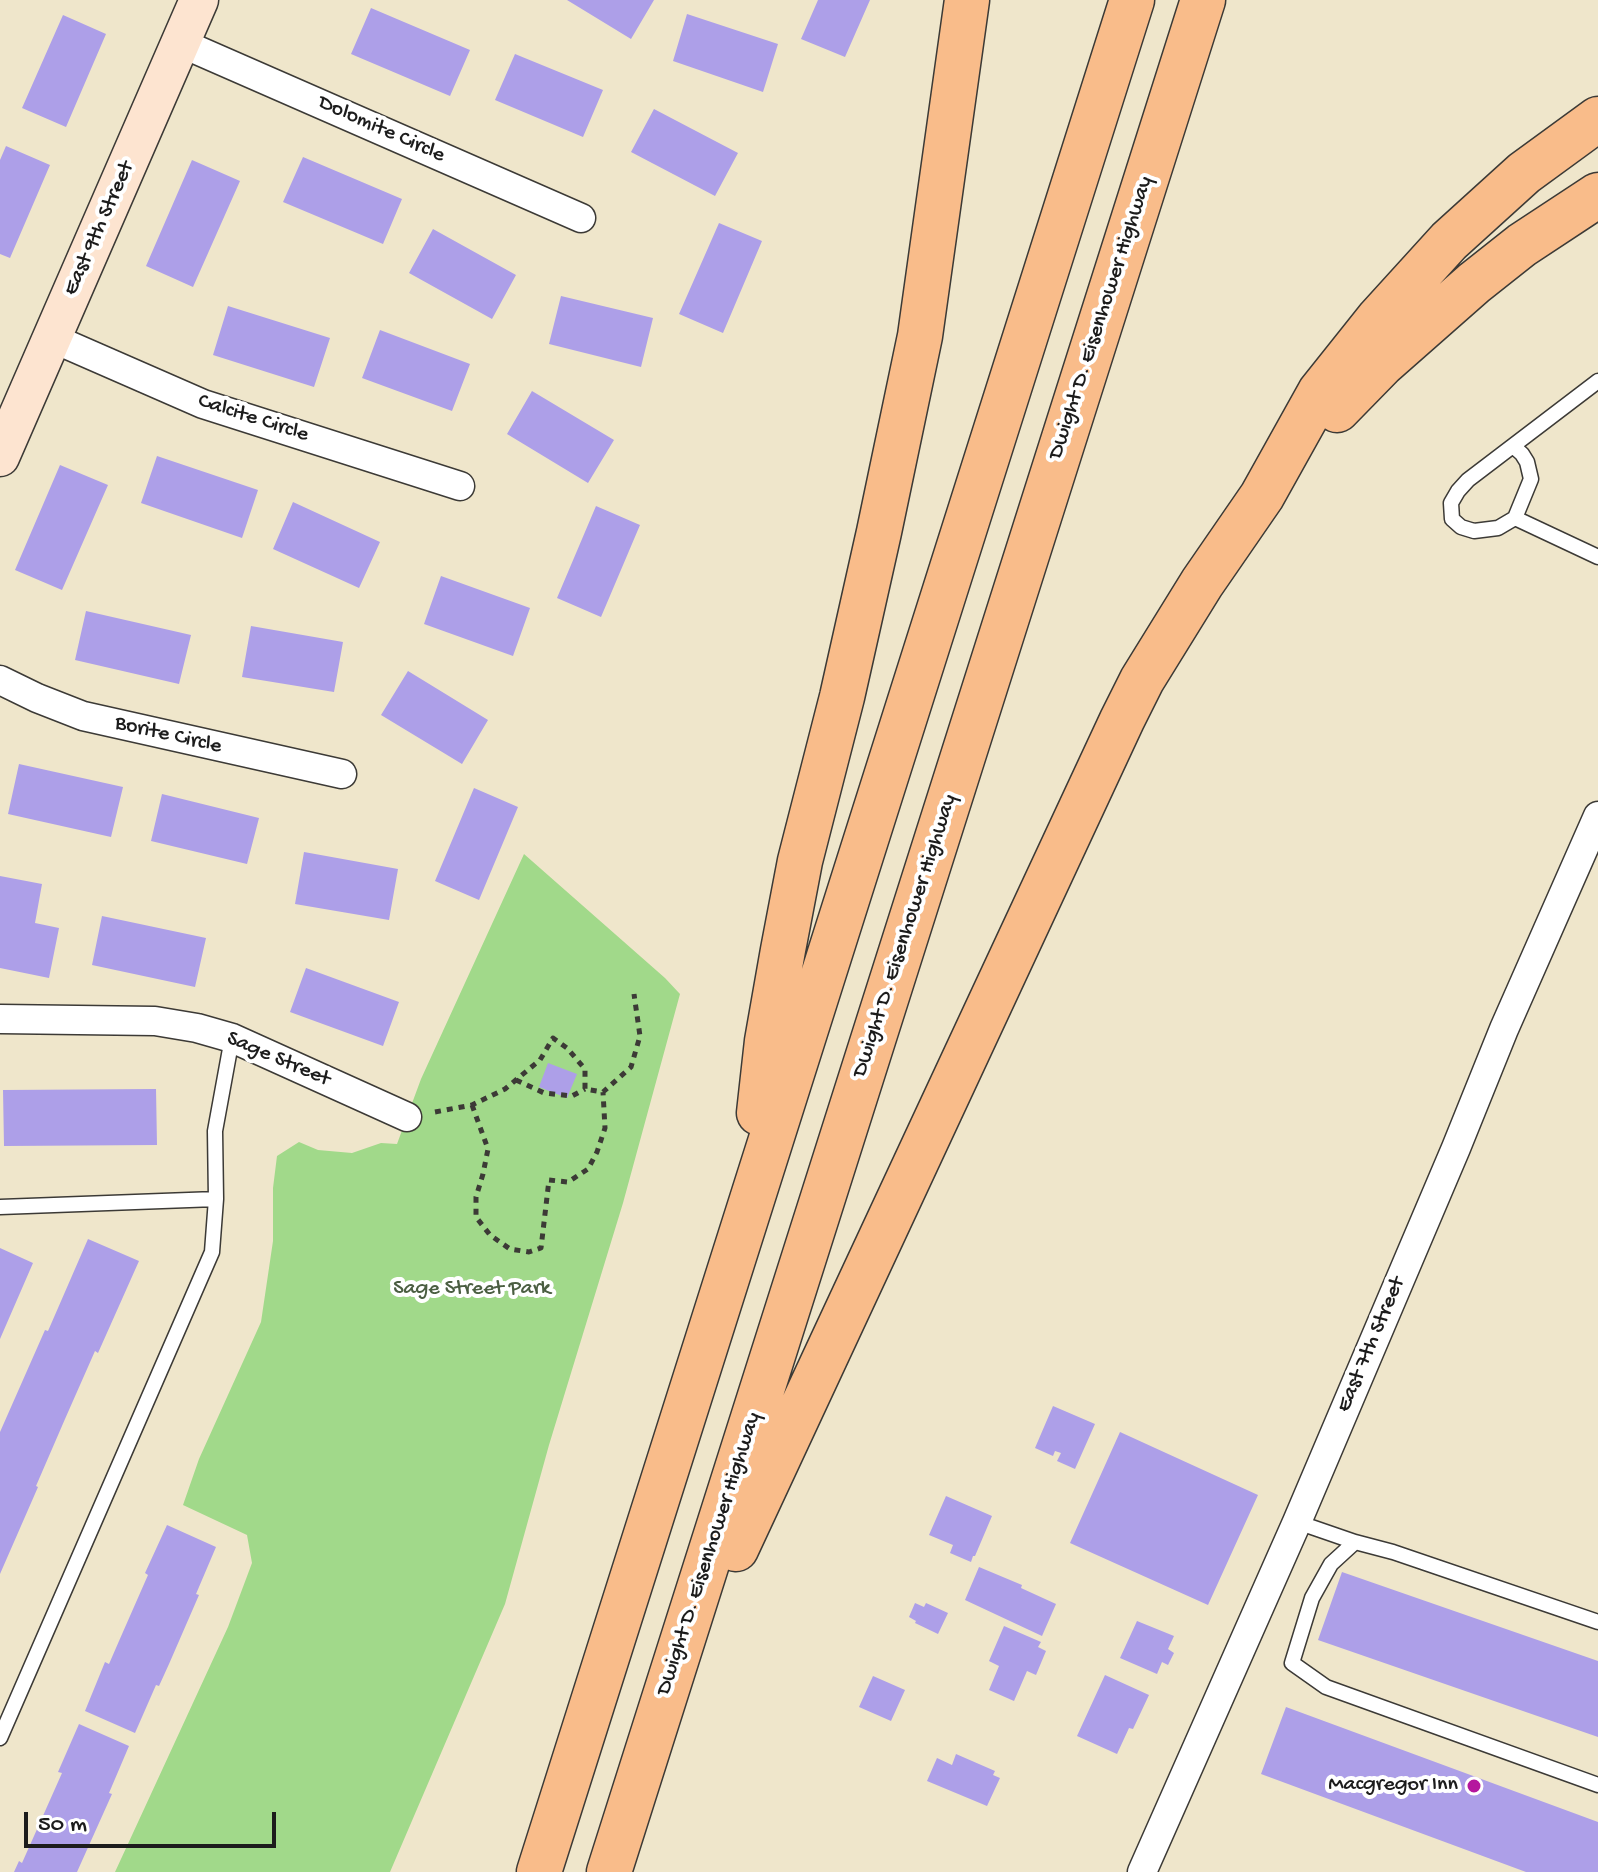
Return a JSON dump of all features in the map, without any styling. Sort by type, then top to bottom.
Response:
[{"type":"highway","points":[[752,1198],[767,1041],[783,950],[800,861],[842,697],[920,336],[967,0]]},
{"type":"highway","points":[[539,1872],[1132,0]]},
{"type":"highway","name":"Dwight D. Eisenhower Highway","points":[[609,1872],[1203,0]]},
{"type":"highway","points":[[660,1713],[1142,680],[1262,496],[1320,392],[1379,318],[1449,241],[1524,173],[1598,119]]},
{"type":"highway","points":[[1262,496],[1340,407],[1427,323],[1522,245],[1598,195]]},
{"type":"street","name":"East 9th Street","points":[[0,457],[199,0]]},
{"type":"street","name":"Dolomite Circle","points":[[181,43],[581,218]]},
{"type":"street","name":"Calcite Circle","points":[[52,338],[203,404],[460,486]]},
{"type":"street","name":"Borite Circle","points":[[0,680],[83,716],[342,774]]},
{"type":"street","name":"East 7th Street","points":[[1142,1872],[1297,1522],[1504,1029],[1598,816]]},
{"type":"street","name":"Sage Street","points":[[0,1019],[155,1021],[232,1038],[407,1117]]},
{"type":"lane","points":[[1513,446],[1527,462],[1531,479],[1515,518],[1498,528],[1474,531],[1461,527],[1452,519],[1451,503],[1468,480],[1598,381]]},
{"type":"lane","points":[[1515,518],[1598,557]]},
{"type":"lane","points":[[0,1738],[212,1252],[216,1199],[215,1131],[232,1038]]},
{"type":"lane","points":[[0,1207],[216,1199]]},
{"type":"lane","points":[[1297,1522],[1598,1622]]},
{"type":"lane","points":[[1355,1542],[1331,1564],[1312,1598],[1292,1663],[1326,1687],[1598,1785]]},
{"type":"path","points":[[603,1092],[631,1067],[640,1036],[634,994]]},
{"type":"path","points":[[407,1117],[472,1105],[505,1089],[540,1060],[553,1038],[567,1048],[585,1069],[585,1089]]},
{"type":"path","points":[[516,1080],[544,1093],[572,1096],[585,1089],[603,1092]]},
{"type":"path","points":[[472,1105],[488,1149],[476,1197],[476,1217],[490,1235],[510,1249],[529,1252],[541,1248],[549,1180],[568,1182],[588,1169],[597,1152],[605,1128],[603,1092]]},
{"type":"green space","name":"Sage Street Park","points":[[524,854],[680,994],[623,1203],[549,1445],[505,1604],[390,1872],[115,1872],[228,1627],[252,1563],[247,1535],[183,1505],[199,1459],[261,1322],[273,1241],[273,1188],[277,1156],[299,1142],[318,1150],[352,1153],[381,1143],[397,1144],[421,1079]]},
{"type":"building","points":[[567,0],[654,0],[631,39]]},
{"type":"building","points":[[818,0],[870,0],[845,57],[801,39]]},
{"type":"building","points":[[371,8],[470,50],[450,96],[351,54]]},
{"type":"building","points":[[687,14],[778,44],[763,92],[673,61]]},
{"type":"building","points":[[63,15],[106,34],[66,127],[22,108]]},
{"type":"building","points":[[515,54],[603,90],[583,137],[495,100]]},
{"type":"building","points":[[654,109],[738,153],[715,196],[631,152]]},
{"type":"building","points":[[6,146],[50,165],[10,258],[0,254],[0,160]]},
{"type":"building","points":[[303,157],[402,199],[383,244],[283,202]]},
{"type":"building","points":[[192,160],[240,181],[193,287],[146,266]]},
{"type":"building","points":[[719,223],[762,241],[723,333],[679,314]]},
{"type":"building","points":[[433,229],[516,275],[492,319],[409,273]]},
{"type":"building","points":[[561,296],[653,318],[641,367],[549,344]]},
{"type":"building","points":[[228,306],[330,338],[314,387],[213,355]]},
{"type":"building","points":[[380,330],[470,364],[452,411],[362,378]]},
{"type":"building","points":[[532,391],[614,440],[588,483],[507,434]]},
{"type":"building","points":[[157,456],[258,490],[242,538],[141,503]]},
{"type":"building","points":[[60,465],[108,485],[62,590],[15,570]]},
{"type":"building","points":[[293,502],[380,542],[359,588],[273,549]]},
{"type":"building","points":[[596,506],[640,525],[601,617],[557,598]]},
{"type":"building","points":[[441,576],[530,608],[513,656],[424,624]]},
{"type":"building","points":[[86,611],[191,635],[179,684],[75,660]]},
{"type":"building","points":[[251,626],[343,642],[334,692],[242,677]]},
{"type":"building","points":[[408,671],[488,720],[462,764],[381,715]]},
{"type":"building","points":[[19,764],[123,787],[111,837],[8,814]]},
{"type":"building","points":[[474,788],[518,807],[479,900],[435,881]]},
{"type":"building","points":[[162,794],[259,818],[247,864],[151,841]]},
{"type":"building","points":[[304,852],[398,869],[389,920],[295,904]]},
{"type":"building","points":[[0,876],[42,884],[35,923],[59,928],[49,978],[0,968]]},
{"type":"building","points":[[102,916],[206,938],[195,987],[92,965]]},
{"type":"building","points":[[306,968],[399,1002],[383,1046],[290,1012]]},
{"type":"building","points":[[548,1063],[577,1074],[567,1098],[539,1087]]},
{"type":"building","points":[[156,1089],[157,1145],[4,1146],[3,1090]]},
{"type":"building","points":[[88,1239],[139,1261],[98,1353],[95,1351],[0,1574],[0,1432]]},
{"type":"building","points":[[0,1248],[33,1263],[0,1339]]},
{"type":"building","points":[[1053,1406],[1095,1424],[1075,1469],[1057,1461],[1061,1453],[1055,1451],[1053,1456],[1035,1448]]},
{"type":"building","points":[[1120,1432],[1258,1495],[1208,1605],[1070,1543]]},
{"type":"building","points":[[946,1496],[992,1516],[971,1562],[950,1553],[953,1545],[929,1535]]},
{"type":"building","points":[[167,1525],[216,1547],[169,1664],[135,1733],[85,1711],[105,1662],[109,1664]]},
{"type":"building","points":[[979,1567],[1056,1604],[1042,1636],[965,1600]]},
{"type":"building","points":[[1342,1572],[1598,1661],[1598,1737],[1318,1640]]},
{"type":"building","points":[[915,1603],[924,1607],[926,1603],[948,1613],[938,1634],[909,1617]]},
{"type":"building","points":[[1137,1621],[1174,1636],[1168,1649],[1174,1653],[1168,1665],[1162,1662],[1157,1674],[1120,1658]]},
{"type":"building","points":[[1004,1626],[1041,1642],[1038,1647],[1046,1651],[1036,1675],[1027,1671],[1014,1701],[989,1690],[999,1666],[989,1661]]},
{"type":"building","points":[[1105,1675],[1149,1695],[1117,1754],[1077,1736]]},
{"type":"building","points":[[873,1676],[905,1690],[891,1721],[859,1707]]},
{"type":"building","points":[[1286,1707],[1598,1822],[1598,1872],[1526,1872],[1261,1774]]},
{"type":"building","points":[[79,1724],[129,1746],[109,1793],[112,1794],[77,1872],[14,1872],[19,1861],[22,1863],[62,1773],[58,1772]]},
{"type":"building","points":[[956,1754],[995,1771],[993,1775],[1000,1778],[987,1806],[927,1781],[937,1758],[952,1765]]},
{"type":"place","name":"Macgregor Inn","points":[[1474,1786]]}]
